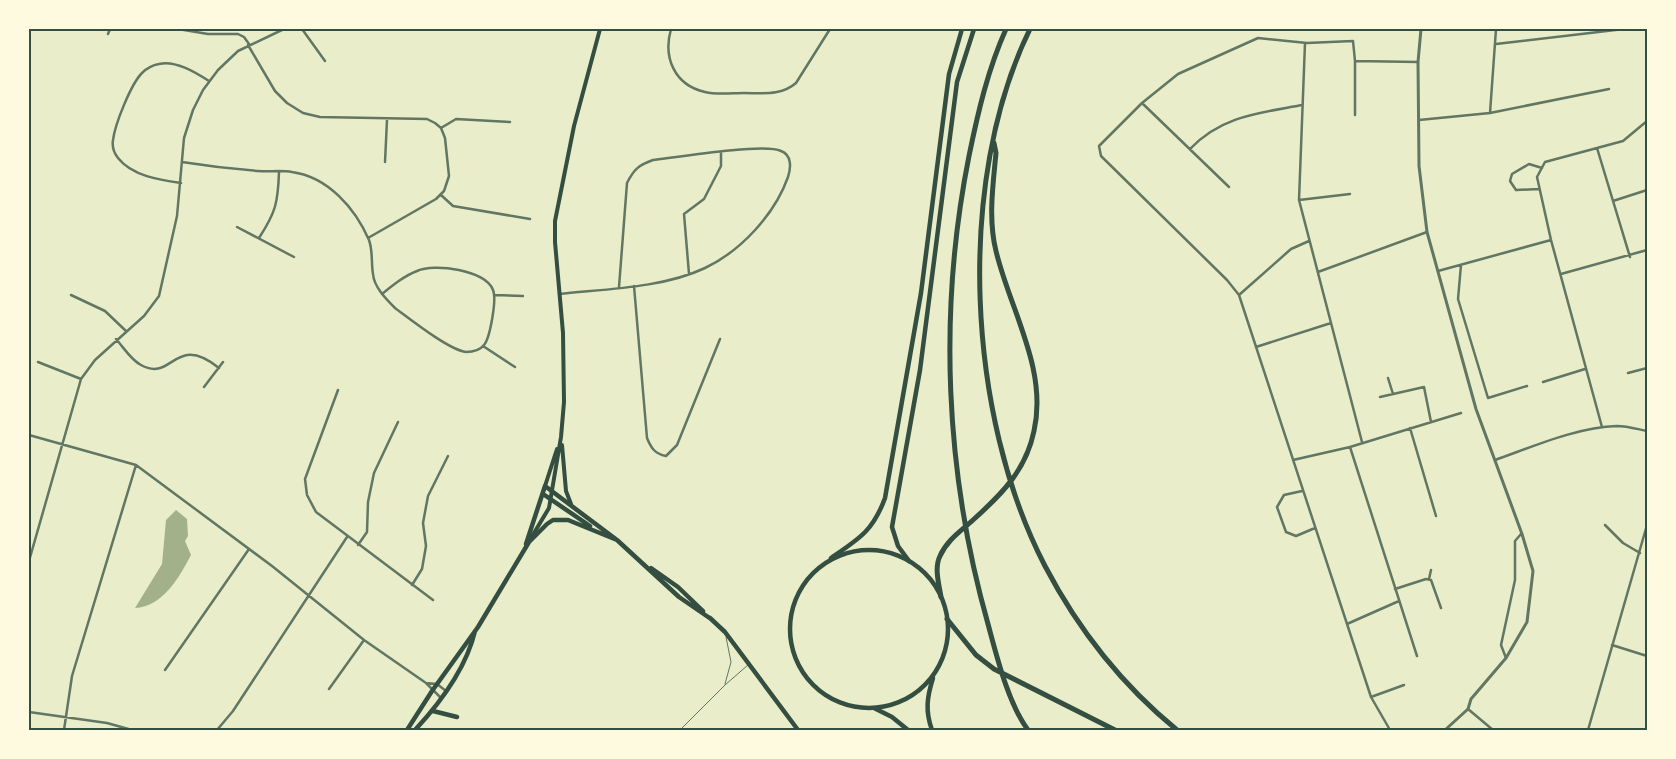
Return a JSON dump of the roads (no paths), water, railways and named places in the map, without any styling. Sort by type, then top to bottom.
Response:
[{"type":"highway","points":[[1006,29],[998,48],[978,113],[962,190],[951,302],[950,407],[962,514],[980,599],[1013,700],[1028,730]]},
{"type":"highway","points":[[1030,29],[1012,71],[993,140],[983,189],[980,226],[980,309],[990,390],[1008,475],[1045,566],[1072,612],[1102,655],[1126,683],[1177,730]]},
{"type":"highway","points":[[941,597],[937,572],[939,557],[951,538],[1002,494],[1020,470],[1031,446],[1038,398],[1029,353],[995,250],[991,221],[996,153],[993,140]]},
{"type":"highway","points":[[947,619],[984,662],[1015,680],[1115,730]]},
{"type":"main road","points":[[407,730],[432,691],[476,630],[524,550],[547,516],[561,437],[564,375],[555,242],[556,216],[574,126],[600,29]]},
{"type":"main road","points":[[908,730],[892,717],[873,708],[840,703],[816,688],[796,661],[791,645],[791,617],[797,596],[812,573],[866,533],[879,513],[885,498],[921,293],[949,74],[962,29]]},
{"type":"main road","points":[[932,730],[927,712],[927,701],[933,676],[944,652],[948,634],[947,619],[941,597],[928,577],[909,561],[898,546],[892,527],[922,360],[957,82],[974,29]]},
{"type":"main road","points":[[524,550],[561,437]]},
{"type":"main road","points":[[561,437],[566,491],[571,504]]},
{"type":"main road","points":[[545,486],[617,540],[679,597],[711,619],[725,632],[798,730]]},
{"type":"main road","points":[[543,494],[599,533]]},
{"type":"main road","points":[[529,542],[553,520],[568,520],[617,540]]},
{"type":"main road","points":[[831,558],[856,551],[871,550],[892,554],[909,561]]},
{"type":"main road","points":[[415,730],[433,711],[442,698],[468,655],[476,630]]},
{"type":"main road","points":[[873,708],[895,704],[907,698],[933,676]]},
{"type":"main road","points":[[433,711],[457,717]]},
{"type":"street","points":[[108,34],[110,29]]},
{"type":"street","points":[[178,29],[208,34],[238,34],[244,37],[275,91],[295,108],[320,118],[427,119],[441,128],[445,138],[448,176],[441,195],[368,238]]},
{"type":"street","points":[[29,561],[81,379],[95,360],[116,339],[144,316],[160,296],[175,226],[189,120],[209,81],[227,60],[249,44],[284,29]]},
{"type":"street","points":[[302,29],[325,61]]},
{"type":"street","points":[[671,29],[667,43],[668,57],[674,69],[685,82],[705,92],[775,93],[789,89],[796,83],[830,29]]},
{"type":"street","points":[[1421,29],[1418,62],[1419,166],[1427,232],[1476,409],[1522,534],[1533,571],[1527,622],[1506,658],[1471,699],[1468,708],[1445,730]]},
{"type":"street","points":[[1490,114],[1496,29]]},
{"type":"street","points":[[1496,44],[1624,29]]},
{"type":"street","points":[[1356,115],[1354,41],[1305,43],[1258,38],[1178,74],[1142,102],[1099,146],[1101,156],[1227,280],[1239,295],[1371,696],[1390,730]]},
{"type":"street","points":[[1305,43],[1299,200],[1362,442]]},
{"type":"street","points":[[1355,61],[1418,62]]},
{"type":"street","points":[[181,183],[157,180],[125,165],[114,151],[112,141],[134,84],[141,73],[149,67],[160,63],[173,64],[209,81]]},
{"type":"street","points":[[1419,120],[1490,114],[1609,89]]},
{"type":"street","points":[[1142,102],[1229,187]]},
{"type":"street","points":[[1190,149],[1204,134],[1243,116],[1302,105]]},
{"type":"street","points":[[441,128],[456,119],[510,122]]},
{"type":"street","points":[[385,162],[387,120]]},
{"type":"street","points":[[1602,427],[1551,240],[1537,177],[1545,162],[1623,141],[1647,121]]},
{"type":"street","points":[[1597,148],[1630,256]]},
{"type":"street","points":[[559,294],[634,286],[689,274],[723,258],[768,215],[784,190],[791,169],[789,159],[784,152],[776,149],[750,149],[653,160],[640,164],[633,170],[627,183],[619,287]]},
{"type":"street","points":[[689,274],[684,214],[704,199],[721,166],[720,153]]},
{"type":"street","points":[[182,162],[236,169],[293,172],[323,183],[344,199],[368,238],[372,250],[372,274],[382,294],[395,308],[456,349],[472,351],[484,346],[488,336],[494,295],[491,285],[485,278],[475,273],[426,268],[400,280],[382,294]]},
{"type":"street","points":[[1539,189],[1516,190],[1510,181],[1512,174],[1529,164],[1542,168]]},
{"type":"street","points":[[260,238],[274,216],[278,197],[279,172]]},
{"type":"street","points":[[1614,201],[1647,190]]},
{"type":"street","points":[[1299,200],[1350,194]]},
{"type":"street","points":[[441,195],[453,206],[530,219]]},
{"type":"street","points":[[237,227],[294,257]]},
{"type":"street","points":[[1318,272],[1427,232]]},
{"type":"street","points":[[1438,271],[1551,240]]},
{"type":"street","points":[[1239,295],[1291,249],[1309,241]]},
{"type":"street","points":[[1561,274],[1647,250]]},
{"type":"street","points":[[1461,265],[1458,299],[1488,398],[1528,386]]},
{"type":"street","points":[[634,286],[647,438],[651,448],[659,455],[666,456],[678,445],[720,339]]},
{"type":"street","points":[[71,295],[105,312],[126,331]]},
{"type":"street","points":[[494,295],[523,296]]},
{"type":"street","points":[[1256,348],[1331,323]]},
{"type":"street","points":[[116,339],[136,362],[148,368],[161,368],[189,353],[205,356],[219,368]]},
{"type":"street","points":[[484,346],[515,367]]},
{"type":"street","points":[[38,362],[81,379]]},
{"type":"street","points":[[204,387],[223,362]]},
{"type":"street","points":[[1628,373],[1647,368]]},
{"type":"street","points":[[1543,382],[1585,369]]},
{"type":"street","points":[[1388,378],[1393,394]]},
{"type":"street","points":[[1380,397],[1424,387],[1431,422]]},
{"type":"street","points":[[338,390],[305,479],[307,495],[316,512],[433,600]]},
{"type":"street","points":[[1293,460],[1350,446],[1462,413]]},
{"type":"street","points":[[358,545],[367,532],[368,502],[374,473],[398,422]]},
{"type":"street","points":[[1495,460],[1550,440],[1602,427],[1619,426],[1647,431]]},
{"type":"street","points":[[1410,428],[1436,516]]},
{"type":"street","points":[[29,435],[136,465],[249,548],[364,640],[426,683],[432,691],[442,698]]},
{"type":"street","points":[[1350,446],[1417,656]]},
{"type":"street","points":[[412,585],[422,569],[426,546],[423,523],[428,496],[448,456]]},
{"type":"street","points":[[64,730],[72,676],[136,465]]},
{"type":"street","points":[[1303,490],[1284,496],[1277,507],[1286,532],[1296,536],[1315,528]]},
{"type":"street","points":[[1605,525],[1623,543],[1640,553]]},
{"type":"street","points":[[1588,730],[1647,526]]},
{"type":"street","points":[[1506,658],[1502,644],[1515,580],[1515,542],[1522,534]]},
{"type":"street","points":[[217,730],[233,711],[308,596],[332,563],[347,537]]},
{"type":"street","points":[[165,670],[249,548]]},
{"type":"street","points":[[1431,570],[1429,579],[1431,580],[1440,608]]},
{"type":"street","points":[[1395,589],[1429,579]]},
{"type":"street","points":[[1347,624],[1399,601]]},
{"type":"street","points":[[329,689],[364,640]]},
{"type":"street","points":[[1612,645],[1647,656]]},
{"type":"street","points":[[426,683],[437,684],[446,691]]},
{"type":"street","points":[[1371,696],[1404,685]]},
{"type":"street","points":[[1468,708],[1494,730]]},
{"type":"street","points":[[29,712],[65,719],[107,723],[132,730]]},
{"type":"lane","points":[[725,632],[731,662],[725,685]]},
{"type":"lane","points":[[680,730],[725,685],[750,664]]}]
